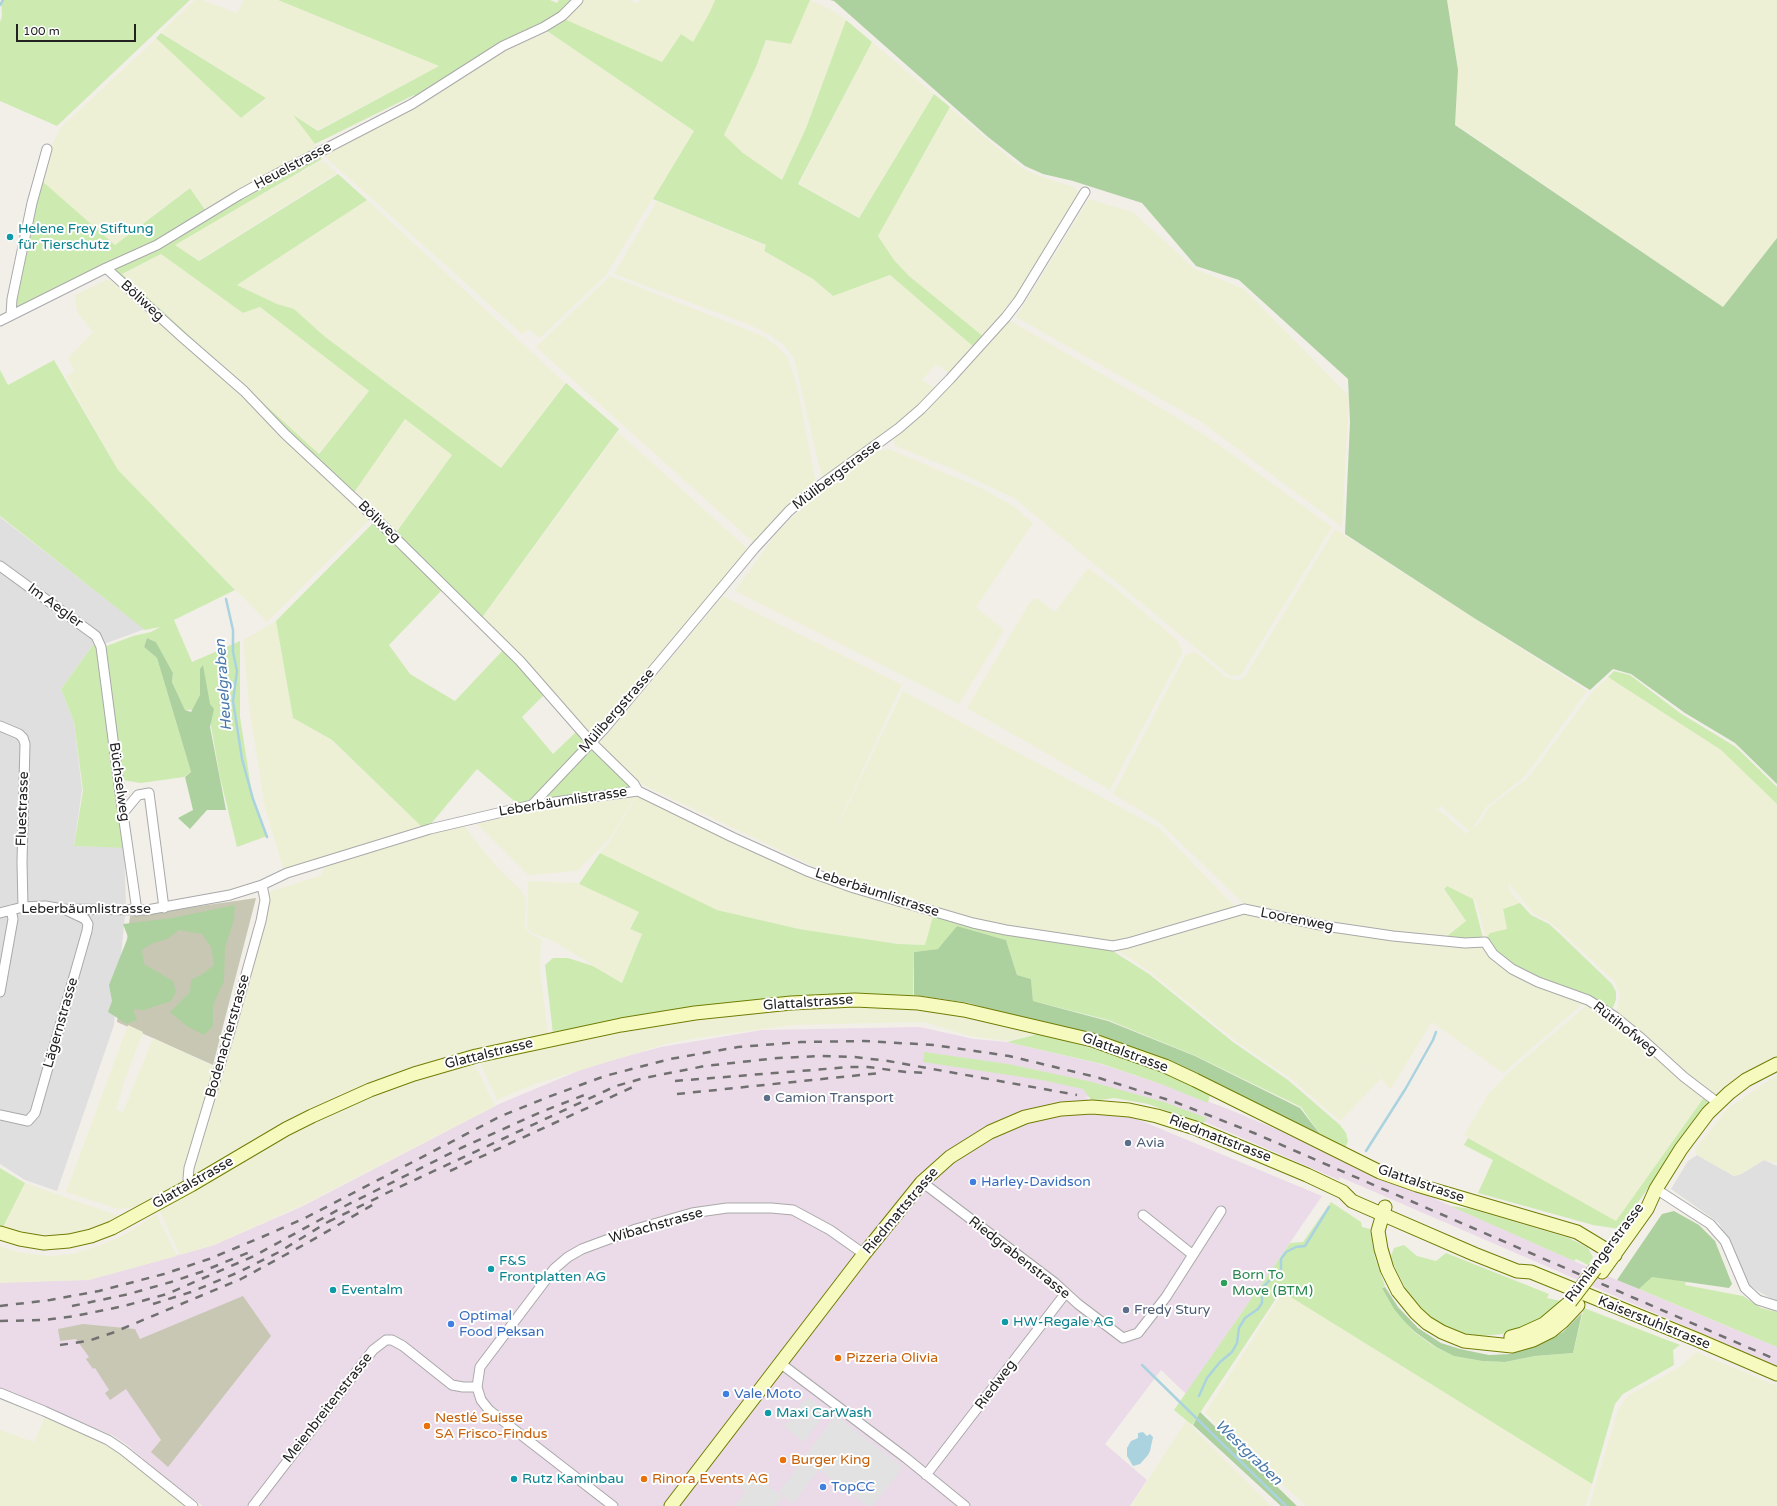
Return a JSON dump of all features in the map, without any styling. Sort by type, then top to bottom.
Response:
[{"type":"street","name":"Heuelstrasse","points":[[1,319],[157,245],[275,175],[412,104],[503,46],[544,28],[562,16],[578,0]]},
{"type":"street","points":[[11,315],[12,299],[32,203],[47,149]]},
{"type":"street","name":"Mülibergstrasse","points":[[532,805],[591,742],[754,549],[789,511],[811,492],[893,433],[921,409],[1006,317],[1019,300],[1085,192]]},
{"type":"street","name":"Böliweg","points":[[106,268],[182,337],[244,390],[284,434],[376,518],[520,661],[591,742],[634,784],[638,791]]},
{"type":"street","name":"Im Aegler","points":[[0,566],[92,633],[99,641],[102,652]]},
{"type":"street","name":"Büchselweg","points":[[102,652],[137,911]]},
{"type":"street","name":"Fluestrasse","points":[[0,726],[19,734],[23,738],[25,744],[22,874],[23,907]]},
{"type":"street","name":"Leberbäumlistrasse","points":[[0,913],[23,907],[45,906],[63,909],[137,911],[164,908],[230,896],[262,885],[287,873],[430,829],[532,805],[638,791],[732,837],[807,870],[854,888],[973,923],[1006,930],[1113,946]]},
{"type":"street","points":[[123,813],[138,795],[148,793],[164,908]]},
{"type":"street","name":"Bodenacherstrasse","points":[[191,1185],[188,1179],[189,1168],[261,921],[265,900],[262,885]]},
{"type":"street","name":"Lägernstrasse","points":[[0,1115],[28,1121],[36,1113],[88,924],[85,919],[63,909]]},
{"type":"street","name":"Loorenweg","points":[[1113,946],[1244,909],[1324,926],[1393,936],[1465,943],[1486,942]]},
{"type":"street","points":[[0,992],[13,919],[12,910]]},
{"type":"street","name":"Rütihofweg","points":[[1486,942],[1493,954],[1512,969],[1538,982],[1588,1000],[1614,1016],[1684,1077],[1718,1103]]},
{"type":"street","name":"Glattalstrasse","points":[[0,1233],[20,1239],[44,1243],[69,1241],[91,1236],[112,1228],[191,1185],[286,1129],[342,1102],[414,1074],[476,1056],[621,1025],[695,1013],[791,1003],[855,1000],[918,1003],[964,1010],[1092,1040],[1132,1053],[1189,1077],[1380,1172],[1417,1185],[1577,1232],[1612,1252]]},
{"type":"street","name":"Rümlangerstrasse","points":[[1384,1211],[1378,1231],[1383,1258],[1398,1291],[1416,1314],[1427,1323],[1452,1337],[1464,1341],[1488,1344],[1512,1346],[1540,1337],[1555,1328],[1612,1252],[1647,1209],[1656,1189],[1681,1149],[1718,1103],[1746,1080],[1777,1064]]},
{"type":"street","name":"Riedmattstrasse","points":[[671,1506],[864,1254],[922,1182],[950,1157],[973,1141],[1003,1125],[1049,1111],[1076,1107],[1098,1107],[1129,1110],[1157,1116],[1189,1126],[1280,1163],[1343,1192],[1356,1194],[1384,1211]]},
{"type":"street","name":"Riedgrabenstrasse","points":[[922,1182],[1055,1283],[1065,1294],[1123,1338],[1132,1337],[1138,1333],[1166,1297],[1221,1211]]},
{"type":"street","points":[[1656,1189],[1710,1224],[1724,1241],[1741,1281],[1749,1294],[1758,1300],[1777,1306]]},
{"type":"street","name":"Wibachstrasse","points":[[477,1387],[480,1367],[554,1269],[568,1257],[582,1249],[636,1229],[692,1213],[728,1208],[771,1208],[793,1210],[830,1230],[864,1254]]},
{"type":"street","name":"Kaiserstuhlstrasse","points":[[1384,1211],[1520,1264],[1531,1272],[1777,1374]]},
{"type":"street","points":[[1143,1215],[1193,1255]]},
{"type":"street","name":"Riedweg","points":[[926,1476],[1065,1294]]},
{"type":"street","name":"Meienbreitenstrasse","points":[[253,1506],[373,1350],[386,1340],[392,1340],[403,1346],[452,1385],[477,1387]]},
{"type":"street","points":[[780,1363],[841,1408],[965,1506]]},
{"type":"street","points":[[477,1387],[481,1400],[489,1410],[613,1506]]},
{"type":"street","points":[[0,1393],[108,1440],[123,1450],[193,1506]]},
{"type":"shaded area","points":[[195,0],[202,0],[237,13],[244,0],[278,0],[439,66],[318,130],[294,116],[319,149],[207,211],[190,187],[115,245],[41,180],[53,143],[61,127],[157,38],[233,110],[224,119],[233,111],[241,118],[267,99],[161,32]]},
{"type":"shaded area","points":[[581,0],[630,0],[637,4],[640,0],[715,0],[711,12],[693,42],[681,34],[662,62],[563,20]]},
{"type":"shaded area","points":[[810,0],[830,9],[846,20],[806,127],[782,180],[743,153],[723,135],[756,67],[767,40],[791,44]]},
{"type":"shaded area","points":[[1447,0],[1777,0],[1777,238],[1723,307],[1455,124],[1458,70]]},
{"type":"shaded area","points":[[548,32],[694,131],[606,275],[540,338],[529,330],[522,334],[322,154],[495,55]]},
{"type":"shaded area","points":[[872,42],[934,94],[859,217],[799,184]]},
{"type":"shaded area","points":[[950,108],[1023,169],[1042,177],[1072,186],[1080,192],[1078,201],[1018,299],[984,337],[909,276],[894,260],[878,236]]},
{"type":"shaded area","points":[[322,160],[337,173],[199,260],[174,245]]},
{"type":"shaded area","points":[[1089,199],[1133,212],[1195,269],[1244,289],[1349,396],[1342,527],[1203,423],[1016,317]]},
{"type":"shaded area","points":[[367,200],[565,383],[501,468],[324,336],[294,309],[277,304],[237,285]]},
{"type":"shaded area","points":[[657,201],[766,246],[763,251],[813,279],[832,296],[890,275],[975,348],[952,375],[936,364],[922,380],[938,390],[919,408],[823,483],[794,358],[784,345],[770,335],[745,323],[614,274]]},
{"type":"shaded area","points":[[161,254],[243,313],[260,307],[369,391],[318,454],[122,274]]},
{"type":"shaded area","points":[[610,276],[763,336],[776,345],[788,358],[797,386],[817,488],[783,510],[754,543],[536,347]]},
{"type":"shaded area","points":[[109,279],[235,390],[369,515],[369,520],[267,622],[118,470],[66,377],[74,371],[68,358],[93,332],[77,312],[75,295]]},
{"type":"shaded area","points":[[1007,319],[1171,414],[1215,442],[1332,527],[1241,675],[1230,676],[1014,498],[950,468],[895,446],[893,437]]},
{"type":"shaded area","points":[[405,419],[452,455],[395,533],[354,493]]},
{"type":"shaded area","points":[[618,432],[751,552],[590,737],[483,617]]},
{"type":"shaded area","points":[[889,449],[983,489],[1013,506],[1033,523],[976,607],[1004,630],[959,704],[735,591],[778,531],[825,487],[877,451]]},
{"type":"shaded area","points":[[0,517],[145,629],[104,644],[96,641],[61,689],[74,722],[82,790],[74,846],[124,847],[126,906],[114,1025],[57,1191],[25,1180],[0,1164]]},
{"type":"shaded area","points":[[1335,529],[1587,691],[1522,779],[1487,806],[1472,829],[1480,822],[1489,807],[1528,778],[1591,693],[1608,677],[1721,750],[1777,804],[1777,1059],[1717,1097],[1685,1076],[1616,1015],[1620,995],[1615,982],[1558,929],[1533,913],[1509,884],[1508,888],[1520,903],[1503,909],[1507,929],[1486,939],[1476,901],[1447,886],[1443,889],[1466,921],[1442,939],[1395,935],[1248,908],[1159,822],[1113,794],[1186,654],[1196,652],[1226,677],[1239,681],[1246,675]],"holes":[[[1441,806],[1469,831],[1466,834],[1438,809],[1434,811]]]},
{"type":"shaded area","points":[[1088,568],[1114,587],[1177,640],[1183,651],[1110,790],[967,708],[1030,602],[1037,598],[1055,612]]},
{"type":"shaded area","points":[[723,596],[902,685],[829,843],[903,691],[1159,828],[1239,911],[1113,946],[977,921],[817,868],[643,785],[599,744]]},
{"type":"shaded area","points":[[276,621],[293,718],[331,740],[423,828],[284,871],[265,808],[249,707],[243,640]]},
{"type":"shaded area","points":[[638,793],[807,872],[934,913],[926,945],[898,944],[799,929],[717,910],[600,853],[612,838]]},
{"type":"shaded area","points":[[636,795],[611,837],[577,871],[528,875],[477,824],[531,811]]},
{"type":"shaded area","points":[[462,823],[480,847],[500,870],[519,888],[526,898],[525,926],[529,933],[541,939],[540,971],[548,1035],[416,1070],[194,1178],[191,1168],[254,953],[269,892],[322,875],[324,863]]},
{"type":"shaded area","points":[[528,881],[577,883],[639,912],[629,929],[642,934],[622,983],[553,941],[530,932],[527,926]]},
{"type":"shaded area","points":[[256,898],[213,1065],[117,1022],[130,916]]},
{"type":"shaded area","points":[[1244,911],[1252,914],[1255,918],[1253,914],[1485,946],[1585,1002],[1503,1073],[1432,1022],[1390,1090],[1365,1056],[1381,1079],[1340,1121],[1290,1078],[1237,1042],[1150,972],[1117,950],[1117,947]]},
{"type":"shaded area","points":[[853,1004],[938,1010],[1037,1030],[1035,1034],[1006,1041],[969,1036],[924,1022],[792,1025],[697,1038],[666,1044],[532,1085],[497,1100],[479,1061],[554,1043],[707,1016]]},
{"type":"shaded area","points":[[1588,1004],[1610,1016],[1705,1096],[1616,1222],[1464,1135],[1488,1095],[1507,1074]]},
{"type":"shaded area","points":[[128,1025],[143,1032],[125,1079],[116,1110],[123,1112],[153,1038],[217,1068],[181,1183],[140,1207],[118,1209],[66,1192]]},
{"type":"shaded area","points":[[920,1027],[974,1039],[1007,1042],[1101,1064],[1228,1109],[1295,1137],[1376,1176],[1426,1195],[1617,1280],[1777,1347],[1777,1366],[1340,1177],[1339,1180],[1210,1124],[1161,1105],[1124,1096],[1084,1097],[1322,1196],[1186,1394],[1161,1370],[1105,1444],[1147,1480],[1130,1506],[203,1506],[165,1478],[126,1444],[112,1435],[0,1388],[0,1283],[38,1279],[88,1280],[214,1245],[303,1206],[499,1104],[590,1066],[661,1047],[762,1030]]},
{"type":"shaded area","points":[[474,1063],[495,1106],[303,1205],[214,1245],[180,1255],[159,1210],[269,1145],[322,1118],[397,1087]]},
{"type":"shaded area","points":[[1777,1075],[1777,1163],[1764,1160],[1741,1174],[1734,1176],[1697,1155],[1695,1150],[1727,1109]]},
{"type":"shaded area","points":[[1697,1155],[1734,1176],[1741,1174],[1764,1160],[1777,1166],[1777,1301],[1750,1286],[1719,1223],[1671,1189],[1688,1161]]},
{"type":"shaded area","points":[[25,1183],[122,1217],[92,1230],[71,1235],[25,1234],[3,1227]]},
{"type":"shaded area","points":[[156,1214],[177,1256],[89,1280],[0,1283],[0,1246],[17,1252],[49,1256],[72,1254],[99,1246],[128,1233]]},
{"type":"shaded area","points":[[1283,1292],[1592,1484],[1585,1506],[1306,1506],[1205,1413]]},
{"type":"shaded area","points":[[243,1296],[271,1336],[168,1467],[151,1452],[161,1440],[126,1389],[110,1400],[105,1393],[109,1390],[95,1368],[93,1369],[86,1359],[89,1357],[76,1339],[60,1341],[58,1329],[83,1324],[135,1329],[140,1339]]},
{"type":"shaded area","points":[[1696,1352],[1777,1386],[1777,1506],[1589,1506],[1618,1410],[1624,1400],[1631,1394],[1680,1367]]},
{"type":"shaded area","points":[[809,1398],[827,1411],[804,1442],[784,1427],[804,1400],[806,1402]]},
{"type":"shaded area","points":[[835,1415],[903,1467],[873,1506],[867,1506],[819,1470],[793,1504],[779,1492]]},
{"type":"shaded area","points":[[45,1417],[88,1435],[120,1452],[186,1506],[0,1506],[0,1430],[34,1442]]},
{"type":"shaded area","points":[[1186,1421],[1271,1506],[1131,1506]]},
{"type":"shaded area","points":[[750,1471],[783,1497],[776,1506],[734,1506],[746,1492],[739,1486]]},
{"type":"green space","points":[[1,0],[190,0],[57,126],[0,101]]},
{"type":"green space","points":[[278,0],[550,0],[557,3],[559,0],[574,0],[561,14],[418,98],[414,95],[315,144],[293,115],[318,131],[439,66]]},
{"type":"green space","points":[[715,0],[810,0],[791,44],[766,40],[756,67],[724,135],[743,153],[782,180],[806,128],[846,20],[872,42],[798,184],[859,218],[934,94],[950,107],[878,236],[894,260],[909,276],[984,337],[975,348],[890,275],[833,296],[813,279],[764,251],[766,245],[653,199],[694,131],[547,31],[564,19],[662,62],[681,34],[693,42]]},
{"type":"green space","points":[[830,0],[1447,0],[1458,70],[1455,125],[1723,307],[1777,238],[1777,784],[1735,743],[1685,713],[1631,674],[1613,669],[1590,690],[1474,618],[1345,534],[1350,422],[1348,379],[1239,280],[1196,266],[1142,203],[1073,181],[1043,174],[1025,166],[988,137],[834,1]]},
{"type":"green space","points":[[161,33],[266,98],[241,118],[156,38]]},
{"type":"green space","points":[[318,156],[322,159],[175,245],[199,261],[338,174],[367,200],[237,285],[277,304],[294,309],[324,336],[501,468],[566,383],[619,429],[481,619],[395,534],[452,455],[405,419],[353,494],[109,270]],"holes":[[[161,254],[243,313],[260,307],[369,391],[319,454],[122,274]]]},
{"type":"green space","points":[[41,180],[115,245],[190,188],[206,211],[156,241],[17,307],[14,301]]},
{"type":"green space","points":[[54,360],[118,470],[235,590],[174,620],[192,662],[240,641],[240,717],[252,794],[267,836],[237,847],[220,777],[208,709],[185,710],[172,682],[173,673],[156,642],[147,638],[144,647],[157,658],[191,772],[184,777],[141,783],[116,779],[126,848],[74,846],[83,791],[74,722],[61,689],[96,641],[104,647],[133,636],[151,632],[160,627],[145,630],[0,516],[0,370],[8,385]]},
{"type":"green space","points":[[375,521],[443,589],[389,645],[410,674],[455,701],[504,649],[545,694],[522,717],[553,754],[577,731],[635,789],[520,806],[477,769],[429,826],[423,828],[332,740],[293,718],[276,621]]},
{"type":"green space","points":[[147,638],[156,642],[173,673],[172,682],[185,710],[191,712],[200,695],[200,669],[203,665],[210,704],[214,709],[210,727],[226,810],[207,810],[190,829],[178,818],[193,810],[185,777],[191,772],[157,658],[144,647]]},
{"type":"green space","points":[[1614,671],[1630,675],[1680,713],[1736,747],[1777,787],[1777,804],[1721,750],[1608,677]]},
{"type":"green space","points":[[600,853],[717,910],[799,929],[898,944],[925,945],[934,913],[1108,948],[1149,974],[1233,1042],[1288,1080],[1340,1125],[1346,1133],[1348,1141],[1345,1149],[1323,1138],[1301,1107],[1196,1056],[1108,1020],[1033,1001],[1031,979],[1017,975],[1006,940],[957,926],[939,949],[914,952],[913,998],[855,995],[553,1034],[545,965],[553,958],[568,958],[593,966],[622,983],[642,934],[630,929],[639,912],[579,884]]},
{"type":"green space","points":[[1447,886],[1473,899],[1483,938],[1442,940],[1466,921],[1444,889]]},
{"type":"green space","points":[[1520,903],[1531,915],[1549,924],[1612,984],[1616,992],[1616,1000],[1611,1012],[1539,981],[1495,953],[1486,939],[1490,933],[1507,929],[1503,909]]},
{"type":"green space","points":[[235,905],[234,920],[225,947],[224,981],[213,1005],[213,1026],[204,1035],[188,1027],[170,1012],[190,992],[191,980],[204,973],[214,965],[211,947],[202,934],[179,930],[167,939],[151,944],[142,950],[144,964],[173,981],[176,992],[171,1001],[144,1010],[133,1009],[137,1020],[127,1024],[108,1012],[112,1001],[109,985],[128,937],[123,924],[172,918]]},
{"type":"green space","points":[[957,926],[1006,940],[1017,975],[1031,979],[1033,1001],[1108,1021],[1195,1056],[1300,1108],[1320,1134],[1213,1082],[1164,1062],[969,1003],[914,995],[914,952],[938,949]]},
{"type":"green space","points":[[1038,1034],[1095,1049],[1157,1068],[1210,1094],[1208,1103],[1161,1084],[1102,1064],[1007,1042]]},
{"type":"green space","points":[[924,1052],[1008,1064],[1088,1081],[1164,1102],[1207,1118],[1203,1124],[1148,1104],[1114,1098],[1092,1101],[1083,1089],[1042,1080],[923,1062]]},
{"type":"green space","points":[[1705,1096],[1708,1104],[1619,1229],[1593,1225],[1478,1193],[1493,1160],[1464,1145],[1468,1138],[1616,1221]]},
{"type":"green space","points":[[0,1168],[25,1183],[3,1227],[0,1226]]},
{"type":"green space","points":[[1331,1202],[1361,1222],[1362,1227],[1370,1229],[1375,1258],[1385,1286],[1382,1288],[1395,1309],[1414,1332],[1435,1347],[1455,1356],[1482,1361],[1505,1362],[1535,1356],[1573,1353],[1584,1308],[1680,1345],[1673,1350],[1674,1365],[1623,1394],[1615,1404],[1592,1484],[1281,1291],[1192,1425],[1174,1410],[1290,1243],[1303,1242]]},
{"type":"green space","points":[[1450,1206],[1471,1209],[1569,1238],[1588,1248],[1593,1257],[1588,1265],[1576,1259],[1574,1261]]},
{"type":"green space","points":[[1674,1211],[1699,1225],[1715,1241],[1732,1284],[1729,1288],[1652,1277],[1639,1289],[1617,1280],[1662,1214]]},
{"type":"green space","points":[[1404,1245],[1417,1256],[1436,1261],[1446,1253],[1549,1294],[1547,1298],[1561,1301],[1545,1317],[1525,1327],[1502,1334],[1481,1336],[1463,1333],[1445,1327],[1429,1317],[1406,1289],[1396,1270],[1391,1256],[1394,1248]]},
{"type":"green space","points":[[1652,1276],[1686,1282],[1685,1285],[1743,1296],[1761,1308],[1777,1312],[1777,1347],[1639,1289]]},
{"type":"green space","points":[[1385,1287],[1398,1307],[1418,1328],[1441,1343],[1460,1349],[1489,1355],[1510,1354],[1540,1344],[1563,1332],[1582,1313],[1573,1353],[1535,1356],[1505,1362],[1482,1361],[1454,1356],[1436,1347],[1415,1332],[1405,1322],[1394,1309],[1382,1288]]},
{"type":"green space","points":[[1200,1412],[1297,1506],[1281,1506],[1193,1425]]},
{"type":"water","points":[[1143,1432],[1147,1436],[1150,1434],[1153,1437],[1150,1451],[1140,1464],[1133,1466],[1127,1456],[1127,1448],[1131,1441],[1138,1438],[1138,1433]]},
{"type":"waterway","points":[[0,5],[3,0]]},
{"type":"waterway","name":"Heuelgraben","points":[[226,599],[233,630],[233,652],[237,671],[233,701],[242,759],[253,799],[267,837]]},
{"type":"waterway","points":[[1366,1151],[1406,1088],[1436,1032]]},
{"type":"waterway","points":[[1199,1396],[1207,1378],[1220,1362],[1232,1352],[1237,1343],[1239,1328],[1245,1318],[1258,1309],[1262,1303],[1262,1288],[1270,1280],[1276,1278],[1281,1270],[1281,1259],[1286,1252],[1296,1247],[1305,1246],[1329,1207]]},
{"type":"waterway","name":"Westgraben","points":[[1142,1365],[1286,1506]]},
{"type":"railway","points":[[0,1306],[50,1300],[99,1291],[164,1274],[209,1259],[307,1217],[501,1116],[605,1076],[670,1059],[738,1047],[801,1042],[864,1041],[934,1045],[1009,1056],[1096,1077],[1175,1102],[1254,1133],[1777,1360]]},
{"type":"railway","points":[[328,1222],[616,1086],[644,1078],[705,1066],[778,1058],[820,1056],[855,1057],[888,1061],[1077,1095]]},
{"type":"railway","points":[[675,1081],[850,1067],[868,1067],[906,1072],[930,1073]]},
{"type":"railway","points":[[677,1094],[880,1073]]},
{"type":"railway","points":[[450,1171],[635,1086]]},
{"type":"railway","points":[[0,1321],[44,1320],[75,1316],[124,1306],[167,1294],[254,1256],[345,1206],[461,1148],[541,1112],[587,1094]]},
{"type":"railway","points":[[60,1345],[88,1341],[112,1333],[241,1279],[374,1204]]},
{"type":"railway","points":[[153,1304],[191,1292],[239,1272],[279,1252],[331,1220]]},
{"type":"railway","points":[[72,1306],[129,1294],[171,1282],[201,1272],[252,1251]]},
{"type":"place","name":"Helene Frey Stiftung für Tierschutz","points":[[10,237]]},
{"type":"place","name":"Camion Transport","points":[[767,1098]]},
{"type":"place","name":"Avia","points":[[1128,1143]]},
{"type":"place","name":"Harley-Davidson","points":[[973,1182]]},
{"type":"place","name":"F&S Frontplatten AG","points":[[491,1269]]},
{"type":"place","name":"Born To Move (BTM)","points":[[1224,1283]]},
{"type":"place","name":"Eventalm","points":[[333,1290]]},
{"type":"place","name":"Fredy Stury","points":[[1126,1310]]},
{"type":"place","name":"HW-Regale AG","points":[[1005,1322]]},
{"type":"place","name":"Optimal Food Peksan","points":[[451,1324]]},
{"type":"place","name":"Pizzeria Olivia","points":[[838,1358]]},
{"type":"place","name":"Vale Moto","points":[[726,1394]]},
{"type":"place","name":"Maxi CarWash","points":[[768,1413]]},
{"type":"place","name":"Nestlé Suisse SA Frisco-Findus","points":[[427,1426]]},
{"type":"place","name":"Burger King","points":[[783,1460]]},
{"type":"place","name":"Rutz Kaminbau","points":[[514,1479]]},
{"type":"place","name":"Rinora Events AG","points":[[644,1479]]},
{"type":"place","name":"TopCC","points":[[823,1487]]}]
